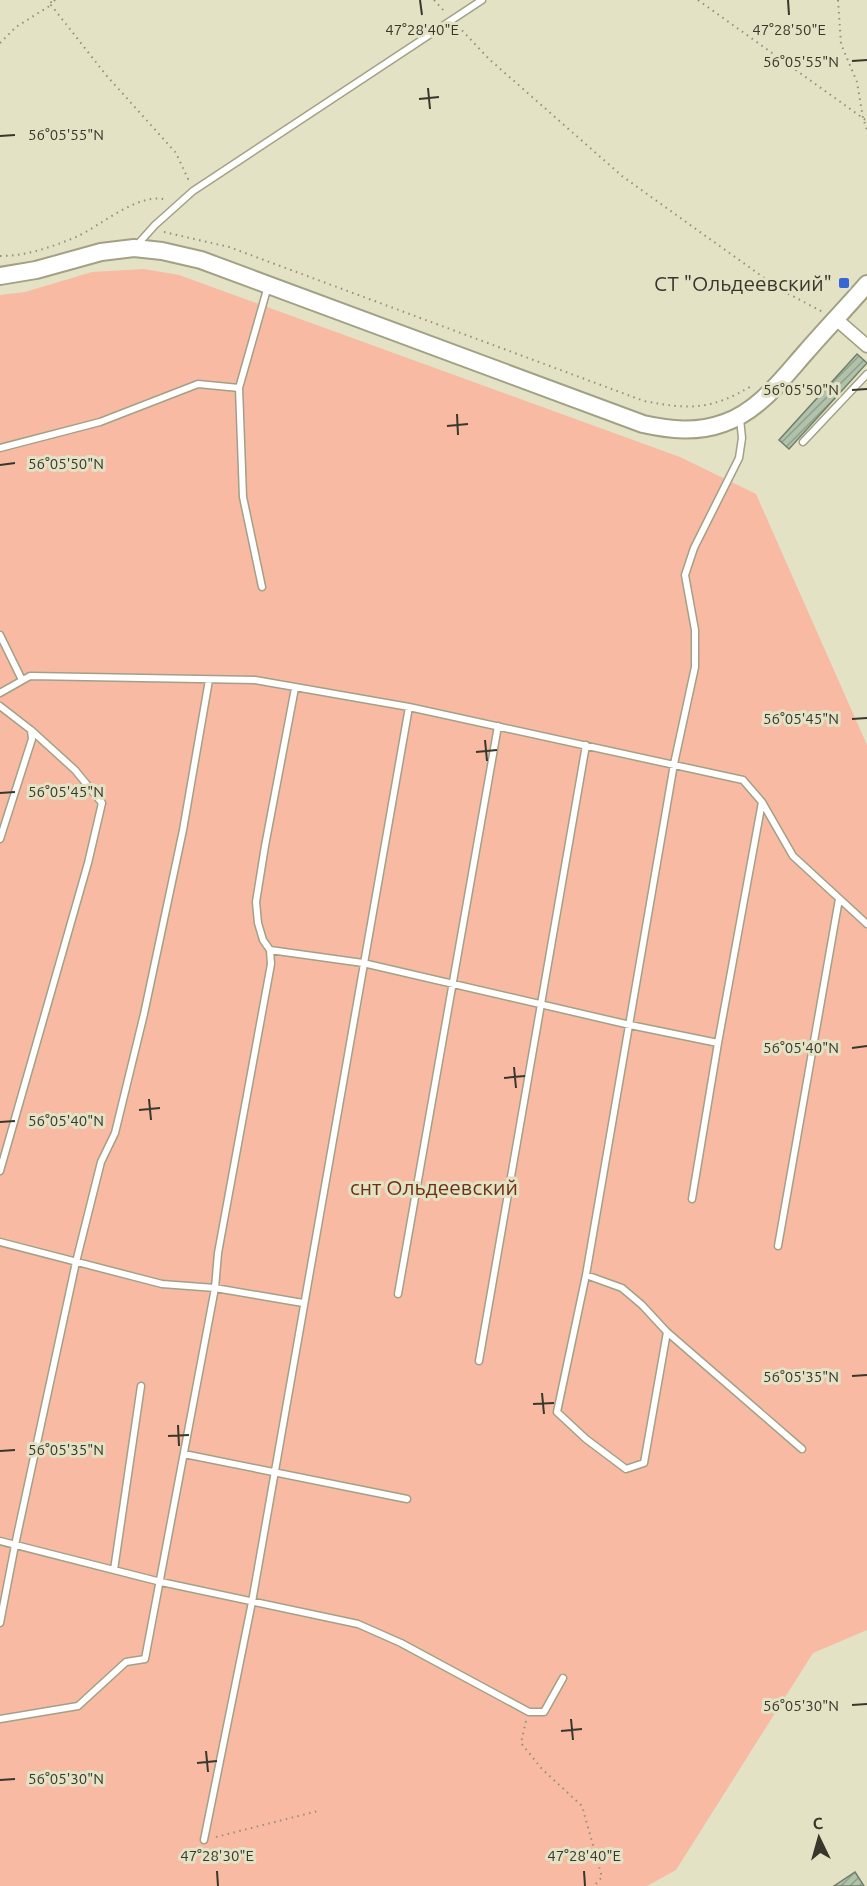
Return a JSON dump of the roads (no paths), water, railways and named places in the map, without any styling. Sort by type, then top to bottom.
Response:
[{"type":"street","points":[[0,276],[36,270],[101,252],[135,248],[162,251],[201,260],[643,424],[672,430],[697,429],[723,424],[740,416],[764,398],[830,315],[867,284]]},
{"type":"street","points":[[830,315],[867,346]]},
{"type":"lane","points":[[135,248],[193,191],[482,0]]},
{"type":"lane","points":[[262,587],[243,497],[239,388],[269,285]]},
{"type":"lane","points":[[804,442],[867,374]]},
{"type":"lane","points":[[0,448],[100,422],[198,384],[239,388]]},
{"type":"lane","points":[[667,1332],[644,1464],[626,1469],[586,1439],[557,1412],[586,1275],[674,764],[695,667],[695,630],[685,575],[694,548],[739,458],[742,438],[740,416]]},
{"type":"lane","points":[[0,635],[22,680]]},
{"type":"lane","points":[[0,693],[30,676],[255,680],[409,707],[743,780],[762,802],[793,856],[867,924]]},
{"type":"lane","points":[[0,1623],[76,1262],[101,1162],[115,1133],[144,1014],[183,830],[209,680]]},
{"type":"lane","points":[[0,1719],[78,1706],[126,1662],[145,1659],[184,1455],[271,964],[270,950],[263,940],[258,923],[256,903],[295,688]]},
{"type":"lane","points":[[0,706],[31,730],[75,770],[102,803],[88,863],[0,1171]]},
{"type":"lane","points":[[204,1840],[252,1602],[409,707]]},
{"type":"lane","points":[[398,1294],[498,726]]},
{"type":"lane","points":[[0,839],[32,739],[31,730]]},
{"type":"lane","points":[[479,1361],[586,745]]},
{"type":"lane","points":[[692,1199],[762,802]]},
{"type":"lane","points":[[778,1246],[838,899]]},
{"type":"lane","points":[[270,950],[363,963],[718,1043]]},
{"type":"lane","points":[[0,1242],[162,1284],[214,1288],[303,1303]]},
{"type":"lane","points":[[586,1275],[622,1288],[642,1305],[667,1332],[802,1449]]},
{"type":"lane","points":[[114,1570],[141,1386]]},
{"type":"lane","points":[[184,1455],[407,1499]]},
{"type":"lane","points":[[0,1541],[160,1582],[358,1624],[401,1643],[529,1712],[544,1712],[563,1678]]},
{"type":"place","name":"СТ \"Ольдеевский\"","points":[[844,283]]},
{"type":"park label","name":"снт Ольдеевский","points":[[434,1187]]}]
